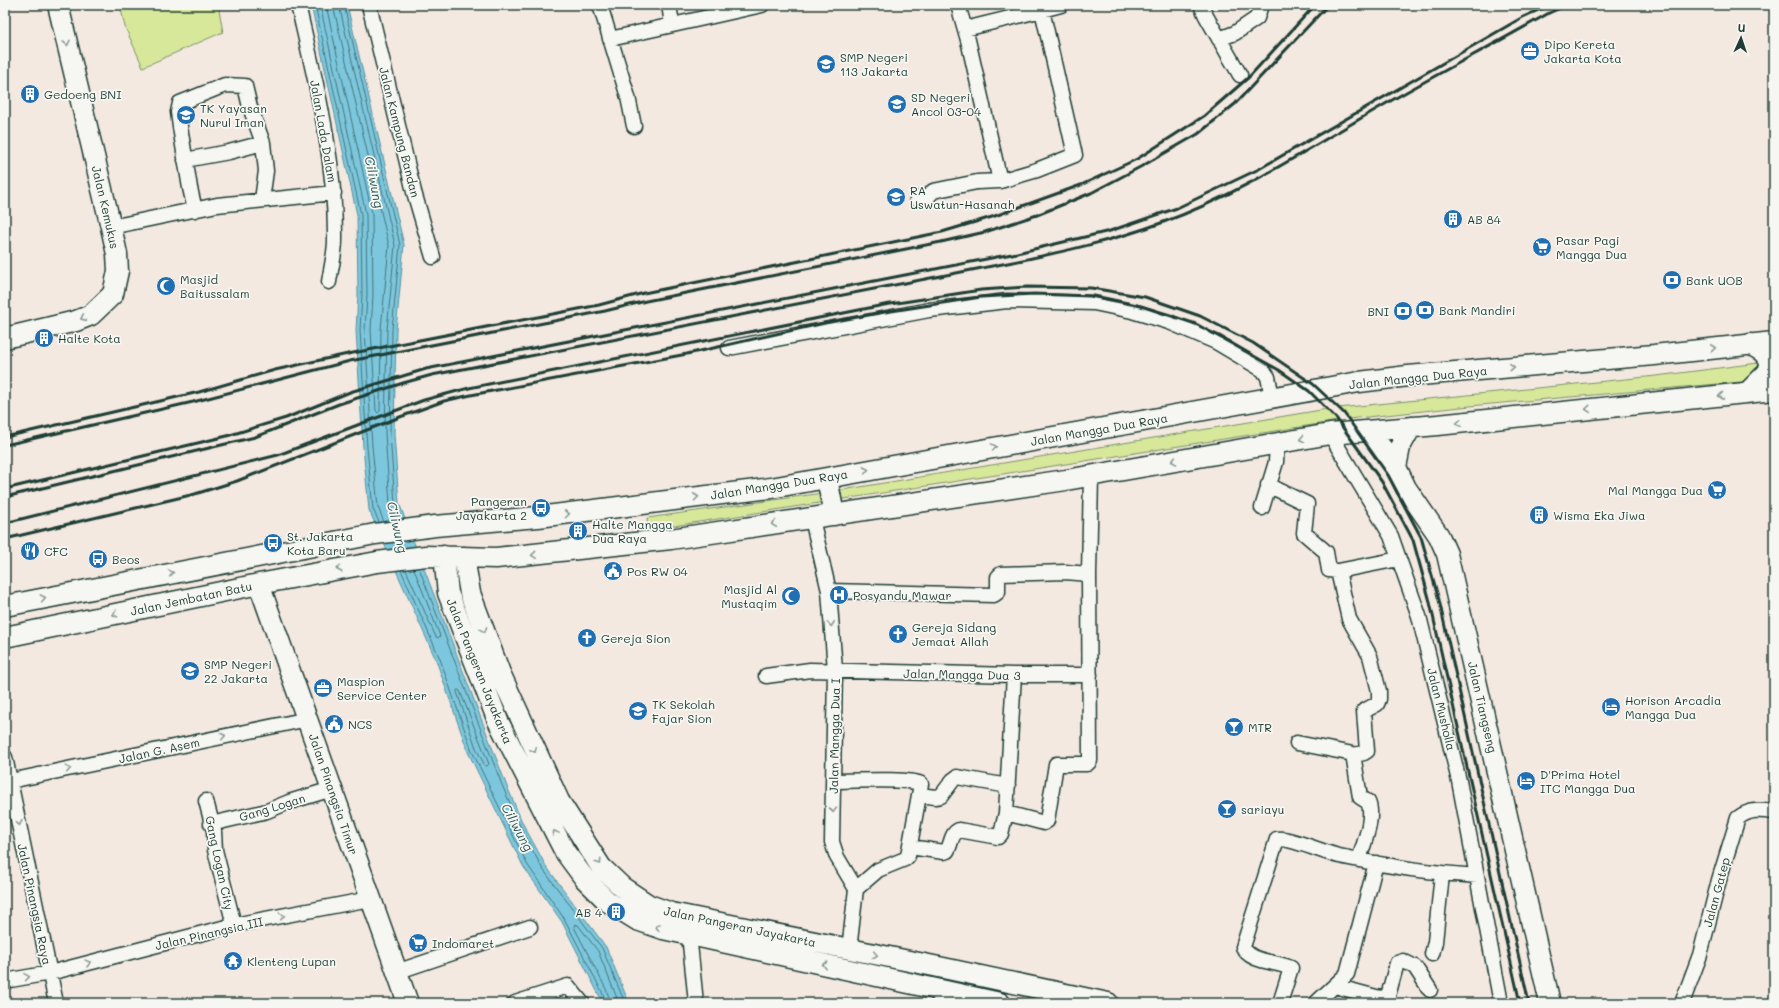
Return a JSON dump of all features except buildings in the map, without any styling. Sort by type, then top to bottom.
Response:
[{"type":"main road","name":"Jalan Kemukus","points":[[5,338],[76,321],[91,315],[113,294],[118,271],[117,254],[111,227],[58,5]]},
{"type":"main road","name":"Jalan Mangga Dua Raya","points":[[5,606],[375,534],[424,527],[538,517],[771,488],[1359,382],[1408,376],[1559,364],[1774,342]]},
{"type":"main road","points":[[1747,393],[1768,372],[1771,362],[1763,352],[1750,344]]},
{"type":"main road","points":[[435,556],[496,558],[537,555],[670,539],[812,519],[1091,476],[1330,434],[1774,390]]},
{"type":"main road","points":[[1396,467],[1400,447],[1411,427]]},
{"type":"main road","name":"Jalan Tiangseng","points":[[1369,431],[1396,467],[1406,488],[1439,536],[1447,554],[1550,1003]]},
{"type":"main road","points":[[827,478],[834,515]]},
{"type":"main road","name":"Jalan Pangeran Jayakarta","points":[[435,556],[498,721],[562,846],[585,880],[608,902],[637,920],[663,929],[906,983],[935,996],[958,994],[1000,1003]]},
{"type":"main road","name":"Jalan Jembatan Batu","points":[[5,637],[259,584],[377,562],[435,556]]},
{"type":"main road","name":"Jalan Pangeran Jayakarta","points":[[464,557],[470,593],[517,714],[559,801],[601,867],[622,887],[649,905],[672,913],[1108,1003]]},
{"type":"main road","name":"Jalan Pinangsia Timur","points":[[259,584],[408,1003]]},
{"type":"main road","points":[[498,721],[517,714]]},
{"type":"main road","points":[[906,983],[914,974],[910,961]]},
{"type":"main road","points":[[934,966],[929,975],[935,996]]},
{"type":"street","name":"Jalan Lada Dalam","points":[[298,5],[326,132],[334,193],[335,242],[330,282]]},
{"type":"street","name":"Jalan Kampung Bandan","points":[[369,5],[414,192],[434,257]]},
{"type":"street","points":[[600,5],[628,97],[634,126]]},
{"type":"street","points":[[669,5],[672,24]]},
{"type":"street","points":[[610,39],[762,5]]},
{"type":"street","points":[[965,29],[1061,5]]},
{"type":"street","points":[[1201,5],[1240,75]]},
{"type":"street","points":[[1219,39],[1235,33],[1257,18],[1261,5]]},
{"type":"street","points":[[959,6],[1000,181]]},
{"type":"street","points":[[917,199],[930,196],[933,191],[977,182],[1000,181],[1037,170],[1075,155],[1042,10]]},
{"type":"street","points":[[195,210],[185,160],[178,112],[180,103],[225,86],[241,84],[245,86],[250,107],[263,143],[266,171],[262,200]]},
{"type":"street","points":[[185,160],[229,152],[263,143]]},
{"type":"street","points":[[111,227],[217,205],[334,193]]},
{"type":"street","points":[[729,348],[928,310],[1006,301],[1094,304],[1132,310],[1169,322],[1216,342],[1263,370],[1268,377],[1272,397]]},
{"type":"street","name":"Jalan Musholla","points":[[1330,434],[1391,536],[1419,616],[1459,781],[1501,1003]]},
{"type":"street","points":[[1262,508],[1276,462],[1277,444]]},
{"type":"street","points":[[1006,813],[1046,822],[1056,764],[1089,763],[1089,574],[1091,476]]},
{"type":"street","points":[[1268,485],[1307,504],[1304,533],[1326,552],[1329,570],[1338,571],[1400,559]]},
{"type":"street","name":"Jalan Mangga Dua I","points":[[812,519],[829,591],[835,670],[832,842],[837,857],[856,889]]},
{"type":"street","points":[[1297,743],[1353,755],[1367,751],[1364,711],[1377,704],[1379,692],[1370,656],[1349,619],[1338,571]]},
{"type":"street","points":[[829,591],[994,595],[998,592],[998,577],[1001,574],[1065,572],[1089,574]]},
{"type":"street","name":"Jalan Mangga Dua 3","points":[[766,676],[810,670],[1014,675],[1090,675]]},
{"type":"street","points":[[910,847],[944,852],[947,851],[955,832],[959,830],[998,837],[1002,830],[1006,813],[1014,675]]},
{"type":"street","name":"Jalan G. Asem","points":[[10,781],[308,719]]},
{"type":"street","points":[[1353,755],[1360,797],[1368,802],[1370,806],[1368,831],[1359,860]]},
{"type":"street","name":"Jalan Pinangsia Raya","points":[[5,757],[56,1003]]},
{"type":"street","points":[[920,795],[935,797],[941,796],[952,780],[957,777],[1008,786]]},
{"type":"street","points":[[833,780],[918,782],[921,784],[908,856],[905,859],[878,870],[856,889],[849,950]]},
{"type":"street","name":"Gang Logan","points":[[211,824],[267,811],[332,788]]},
{"type":"street","name":"Gang Logan City","points":[[206,801],[211,824],[214,830],[215,850],[234,925]]},
{"type":"street","name":"Jalan Gatep","points":[[1682,1003],[1700,955],[1719,880],[1738,818],[1748,812],[1757,810],[1774,812]]},
{"type":"street","points":[[1280,1003],[1291,968],[1253,957],[1247,954],[1242,947],[1277,838],[1338,856],[1359,860],[1442,874],[1477,876]]},
{"type":"street","points":[[1316,1003],[1346,974],[1376,863]]},
{"type":"street","points":[[1432,954],[1435,942],[1442,874]]},
{"type":"street","name":"Jalan Pinangsia III","points":[[5,981],[50,973],[234,925],[370,899]]},
{"type":"street","points":[[396,972],[530,927]]},
{"type":"street","points":[[689,934],[696,1003]]},
{"type":"street","points":[[1335,986],[1380,998],[1388,996],[1397,964],[1403,961],[1415,967],[1430,990]]},
{"type":"street","points":[[515,1003],[568,986],[582,1003]]},
{"type":"green space","points":[[120,5],[223,5],[219,10],[223,32],[143,67],[125,27]]},
{"type":"green space","points":[[1774,361],[1774,379],[1480,405],[1348,419],[1338,408],[1656,376]]},
{"type":"green space","points":[[1327,409],[1338,421],[648,530],[647,518],[830,492]]},
{"type":"water","name":"Ciliwung","points":[[311,5],[347,5],[404,245],[396,330],[394,434],[399,503],[506,784],[523,824],[546,866],[606,947],[629,1003],[603,1003],[562,922],[523,866],[468,752],[436,660],[369,510],[363,447],[356,330],[358,295],[357,215]]},
{"type":"railway","points":[[5,437],[199,392],[275,370],[348,354],[599,305],[644,293],[942,232],[992,217],[1081,185],[1137,159],[1204,116],[1249,77],[1315,5]]},
{"type":"railway","points":[[5,445],[193,402],[350,361],[605,311],[646,301],[941,242],[985,232],[1037,215],[1091,193],[1198,134],[1235,104],[1328,5]]},
{"type":"railway","points":[[5,489],[227,436],[286,418],[350,392],[426,369],[1017,253],[1110,231],[1177,208],[1259,169],[1523,17],[1550,5]]},
{"type":"railway","points":[[5,497],[255,437],[339,404],[432,375],[1018,261],[1126,235],[1190,212],[1246,185],[1422,83],[1549,13],[1567,5]]},
{"type":"railway","points":[[5,523],[278,455],[424,400],[469,388],[884,305],[981,290],[1027,287],[1091,288],[1145,297],[1200,316],[1253,343],[1313,384],[1344,413],[1388,475],[1421,537],[1439,600],[1529,1003]]},
{"type":"railway","points":[[5,539],[195,494],[237,481],[444,401],[471,395],[687,354],[825,323],[981,297],[1034,294],[1090,296],[1141,306],[1196,324],[1279,370],[1309,391],[1336,418],[1382,482],[1413,540],[1429,598],[1520,1003]]},
{"type":"place","name":"Dipo Kereta Jakarta Kota","points":[[1530,51]]},
{"type":"place","name":"SMP Negeri 113 Jakarta","points":[[826,64]]},
{"type":"place","name":"Gedoeng BNI","points":[[30,94]]},
{"type":"place","name":"SD Negeri Ancol 03-04","points":[[897,104]]},
{"type":"place","name":"TK Yayasan Nurul Iman","points":[[186,115]]},
{"type":"place","name":"RA Uswatun-Hasanah","points":[[896,197]]},
{"type":"place","name":"AB 84","points":[[1453,219]]},
{"type":"place","name":"Pasar Pagi Mangga Dua","points":[[1542,247]]},
{"type":"place","name":"Bank UOB","points":[[1672,280]]},
{"type":"place","name":"Masjid Baitussalam","points":[[166,286]]},
{"type":"place","name":"Bank Mandiri","points":[[1425,310]]},
{"type":"place","name":"BNI","points":[[1403,311]]},
{"type":"place","name":"Halte Kota","points":[[44,338]]},
{"type":"place","name":"Mal Mangga Dua","points":[[1717,490]]},
{"type":"place","name":"Pangeran Jayakarta 2","points":[[541,508]]},
{"type":"place","name":"Wisma Eka Jiwa","points":[[1539,515]]},
{"type":"place","name":"Halte Mangga Dua Raya","points":[[578,531]]},
{"type":"place","name":"St. Jakarta Kota Baru","points":[[273,543]]},
{"type":"place","name":"CFC","points":[[30,551]]},
{"type":"place","name":"Beos","points":[[98,559]]},
{"type":"place","name":"Pos RW 04","points":[[613,571]]},
{"type":"place","name":"Posyandu Mawar","points":[[839,595]]},
{"type":"place","name":"Masjid Al Mustaqim","points":[[791,596]]},
{"type":"place","name":"Gereja Sidang Jemaat Allah","points":[[898,634]]},
{"type":"place","name":"Gereja Sion","points":[[587,638]]},
{"type":"place","name":"SMP Negeri 22 Jakarta","points":[[190,671]]},
{"type":"place","name":"Maspion Service Center","points":[[323,688]]},
{"type":"place","name":"Horison Arcadia Mangga Dua","points":[[1611,707]]},
{"type":"place","name":"TK Sekolah Fajar Sion","points":[[638,711]]},
{"type":"place","name":"NCS","points":[[334,724]]},
{"type":"place","name":"MTR","points":[[1234,727]]},
{"type":"place","name":"D'Prima Hotel ITC Mangga Dua","points":[[1526,781]]},
{"type":"place","name":"sariayu","points":[[1227,809]]},
{"type":"place","name":"AB 4","points":[[616,912]]},
{"type":"place","name":"Indomaret","points":[[418,943]]},
{"type":"place","name":"Klenteng Lupan","points":[[233,961]]}]
